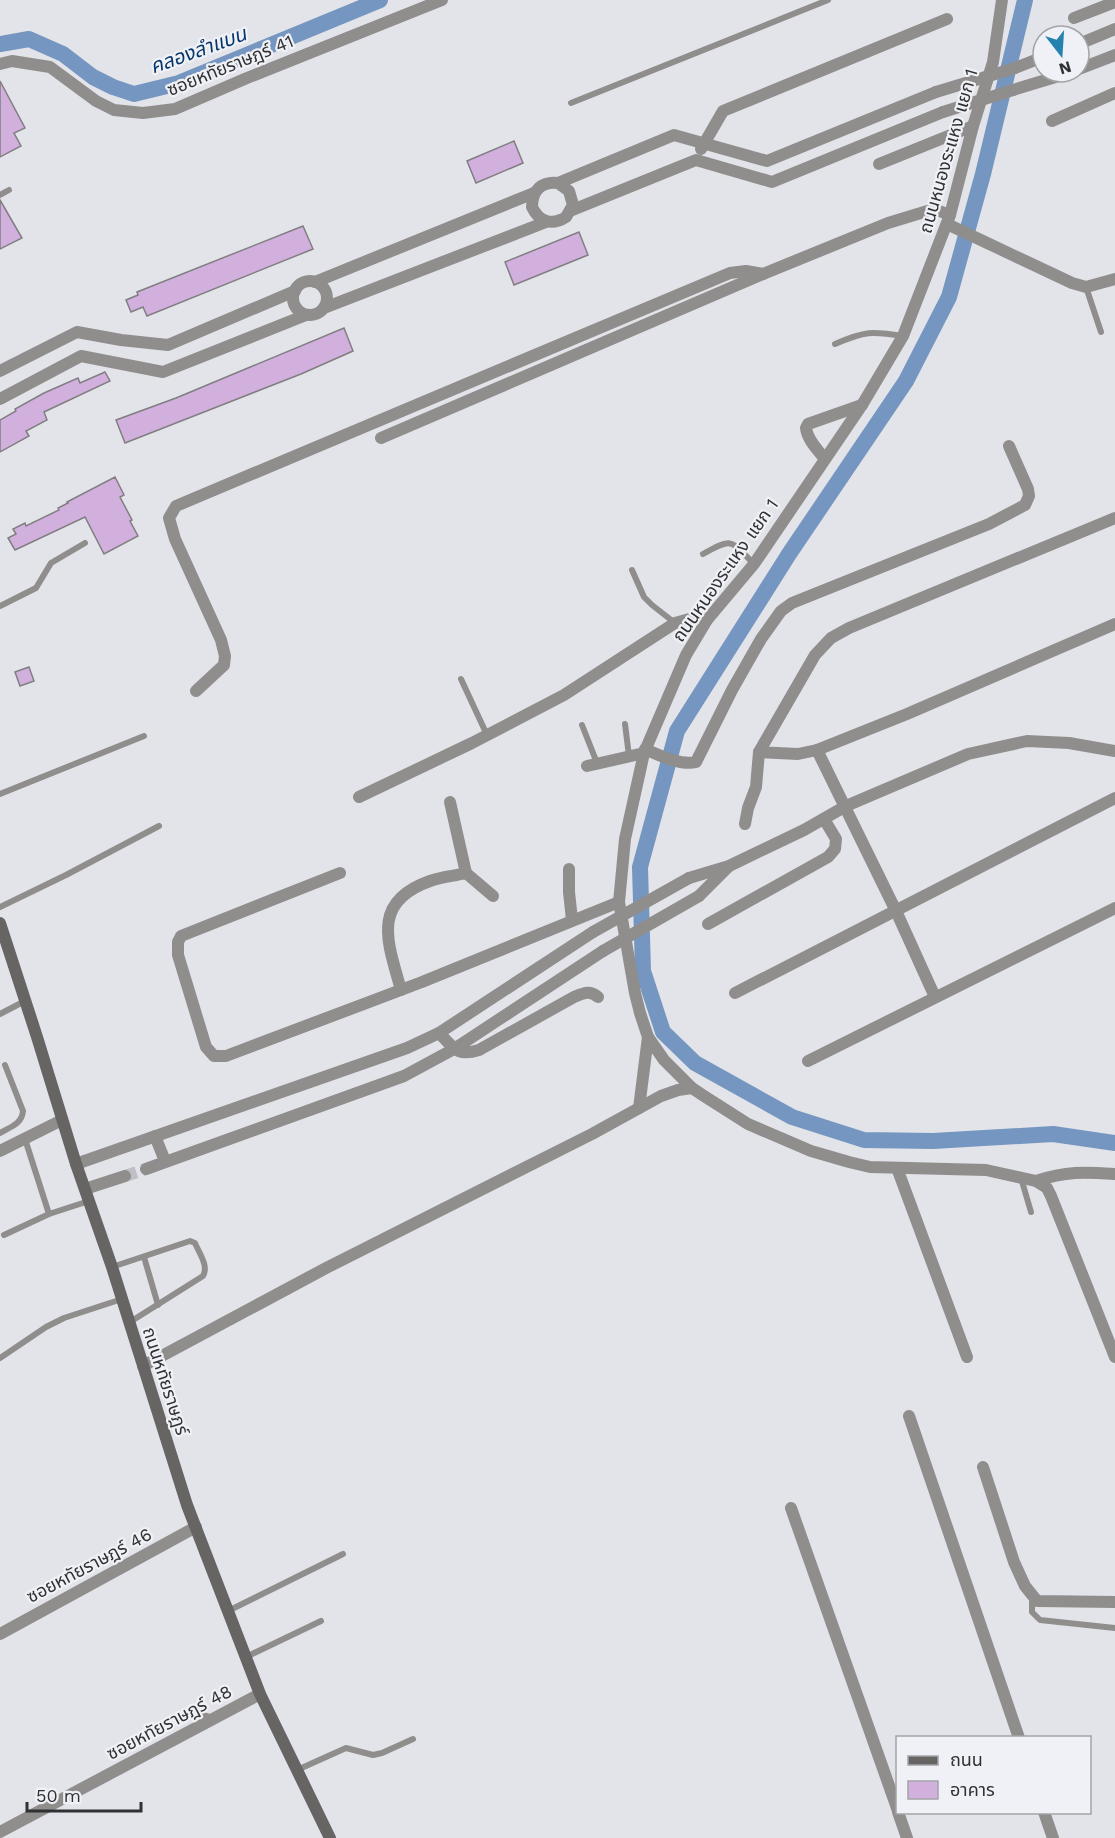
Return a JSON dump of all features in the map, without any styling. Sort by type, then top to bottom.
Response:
[{"type":"main road","name":"ถนนหทัยราษฎร์","points":[[0,923],[2,938],[37,1037],[187,1505],[260,1694],[330,1838]]},
{"type":"street","name":"ซอยหทัยราษฎร์ 41","points":[[0,64],[12,61],[50,67],[96,102],[114,110],[143,113],[175,109],[442,0]]},
{"type":"street","name":"ถนนหนองระแหง แยก 1","points":[[1002,0],[993,62],[973,126],[949,220],[903,336],[862,405],[754,564],[707,620],[686,655],[645,751],[625,839],[619,902],[635,993],[648,1037],[664,1060],[692,1088],[748,1124],[811,1151],[870,1167],[986,1170],[1036,1180]]},
{"type":"street","points":[[1074,18],[1115,2]]},
{"type":"street","points":[[696,160],[703,143],[723,111],[947,19]]},
{"type":"street","points":[[1091,39],[1115,29]]},
{"type":"street","points":[[1091,64],[1115,55]]},
{"type":"street","points":[[546,222],[540,219],[532,207],[534,193],[538,187],[558,183],[674,135],[767,161],[936,92],[1031,62]]},
{"type":"street","points":[[0,399],[81,357],[163,372],[546,222],[560,221],[570,212],[696,160],[772,182],[943,112],[1033,84]]},
{"type":"street","points":[[1052,121],[1115,93]]},
{"type":"street","points":[[879,164],[973,126]]},
{"type":"street","points":[[558,183],[569,191],[572,198],[570,212]]},
{"type":"street","points":[[306,315],[297,310],[293,296],[298,287],[306,282],[315,282],[534,193]]},
{"type":"street","points":[[381,438],[763,274],[888,223],[934,209],[966,233],[1072,283],[1086,287],[1115,279]]},
{"type":"street","points":[[196,691],[224,665],[225,656],[221,640],[169,518],[176,506],[730,273],[746,271],[763,274]]},
{"type":"street","points":[[315,282],[324,288],[326,293],[327,303],[324,308]]},
{"type":"street","points":[[0,371],[77,332],[168,345],[295,291]]},
{"type":"street","points":[[118,363],[121,340]]},
{"type":"street","points":[[824,458],[811,441],[806,428],[808,424],[862,405]]},
{"type":"street","points":[[592,765],[645,751],[693,763],[761,639],[786,607],[989,524],[1025,505],[1029,496],[1028,489],[1009,446]]},
{"type":"street","points":[[745,824],[756,787],[759,752],[815,655],[831,638],[849,628],[1115,518]]},
{"type":"street","points":[[359,797],[564,695],[675,623],[693,618],[707,620]]},
{"type":"street","points":[[759,752],[798,754],[817,750],[907,714],[1115,624]]},
{"type":"street","points":[[76,1164],[407,1048],[439,1034],[593,932],[689,878],[729,866],[804,830],[846,806],[968,754],[1027,741],[1069,743],[1115,751]]},
{"type":"street","points":[[817,750],[896,910],[935,997]]},
{"type":"street","points":[[735,993],[1115,798]]},
{"type":"street","points":[[450,802],[466,873],[493,896]]},
{"type":"street","points":[[708,924],[828,857],[835,849],[836,839],[824,819]]},
{"type":"street","points":[[146,1169],[404,1076],[454,1049],[603,951],[699,896],[729,866]]},
{"type":"street","points":[[569,869],[572,920]]},
{"type":"street","points":[[340,873],[181,936],[178,942],[178,955],[206,1047],[214,1056],[226,1056],[401,990],[619,902]]},
{"type":"street","points":[[401,990],[390,950],[388,933],[387,918],[393,906],[407,892],[430,881],[466,873]]},
{"type":"street","points":[[808,1061],[1115,908]]},
{"type":"street","points":[[439,1034],[460,1053],[468,1053],[479,1050],[574,997],[590,992],[598,997]]},
{"type":"street","points":[[639,1107],[648,1037]]},
{"type":"street","points":[[143,1366],[328,1267],[592,1134],[661,1095],[692,1088]]},
{"type":"street","points":[[0,1151],[62,1120]]},
{"type":"street","points":[[155,1136],[165,1161]]},
{"type":"street","points":[[897,1168],[967,1358]]},
{"type":"street","points":[[1036,1180],[1076,1171],[1115,1174]]},
{"type":"street","points":[[87,1195],[125,1176]]},
{"type":"street","points":[[1036,1180],[1047,1188],[1051,1196],[1115,1357]]},
{"type":"street","points":[[909,1416],[1019,1736]]},
{"type":"street","points":[[983,1467],[1014,1562],[1025,1586],[1032,1595],[1037,1600],[1115,1602]]},
{"type":"street","points":[[791,1508],[896,1806]]},
{"type":"street","name":"ซอยหทัยราษฎร์ 46","points":[[0,1634],[196,1527]]},
{"type":"street","name":"ซอยหทัยราษฎร์ 48","points":[[0,1832],[260,1694]]},
{"type":"street","points":[[899,1814],[907,1838]]},
{"type":"street","points":[[1045,1814],[1053,1838]]},
{"type":"lane","points":[[571,103],[828,0]]},
{"type":"lane","points":[[0,195],[9,190]]},
{"type":"lane","points":[[1086,287],[1101,332]]},
{"type":"lane","points":[[835,344],[861,333],[903,336]]},
{"type":"lane","points":[[703,554],[729,542],[734,544],[754,564]]},
{"type":"lane","points":[[0,606],[36,588],[51,563],[85,543]]},
{"type":"lane","points":[[632,570],[644,597],[675,623]]},
{"type":"lane","points":[[460,679],[487,735]]},
{"type":"lane","points":[[582,724],[592,765]]},
{"type":"lane","points":[[625,724],[629,756]]},
{"type":"lane","points":[[0,794],[144,736]]},
{"type":"lane","points":[[0,907],[159,826]]},
{"type":"lane","points":[[0,1014],[25,1001]]},
{"type":"lane","points":[[0,1133],[23,1118],[23,1111],[5,1065]]},
{"type":"lane","points":[[25,1139],[49,1214]]},
{"type":"lane","points":[[1020,1178],[1031,1212]]},
{"type":"lane","points":[[4,1235],[87,1195]]},
{"type":"lane","points":[[112,1267],[190,1241],[195,1243],[205,1266],[203,1276],[129,1323]]},
{"type":"lane","points":[[144,1257],[158,1305]]},
{"type":"lane","points":[[0,1358],[46,1327],[64,1318],[122,1299]]},
{"type":"lane","points":[[228,1611],[343,1554]]},
{"type":"lane","points":[[1032,1595],[1032,1612],[1040,1620],[1115,1628]]},
{"type":"lane","points":[[246,1657],[321,1621]]},
{"type":"lane","points":[[192,1711],[214,1719]]},
{"type":"lane","points":[[297,1770],[346,1748],[373,1755],[413,1739]]},
{"type":"building","points":[[0,81],[25,128],[14,133],[21,146],[0,157]]},
{"type":"building","points":[[514,141],[523,163],[476,183],[467,161]]},
{"type":"building","points":[[0,200],[22,238],[0,249]]},
{"type":"building","points":[[303,226],[313,249],[147,316],[143,307],[131,312],[126,300],[138,295],[137,292]]},
{"type":"building","points":[[579,232],[588,255],[514,285],[505,262]]},
{"type":"building","points":[[344,328],[353,351],[301,374],[125,443],[116,420],[176,398]]},
{"type":"building","points":[[105,372],[110,381],[44,412],[47,420],[26,431],[29,436],[0,452],[0,420],[44,393],[78,378],[80,383]]},
{"type":"building","points":[[115,477],[124,495],[120,497],[138,536],[104,554],[85,517],[15,550],[8,538],[16,534],[13,529],[25,523],[26,526],[59,510],[58,508],[67,502]]},
{"type":"building","points":[[29,667],[34,681],[20,686],[15,672]]},
{"type":"waterway","name":"คลองลำแบน","points":[[0,44],[29,39],[63,54],[93,77],[134,94],[179,83],[380,0]]},
{"type":"waterway","points":[[1025,0],[983,174],[949,297],[906,381],[789,554],[677,731],[640,867],[643,971],[663,1032],[695,1063],[792,1117],[864,1140],[933,1141],[1053,1134],[1115,1143]]},
{"type":"tunnel","points":[[125,1176],[146,1169]]}]
